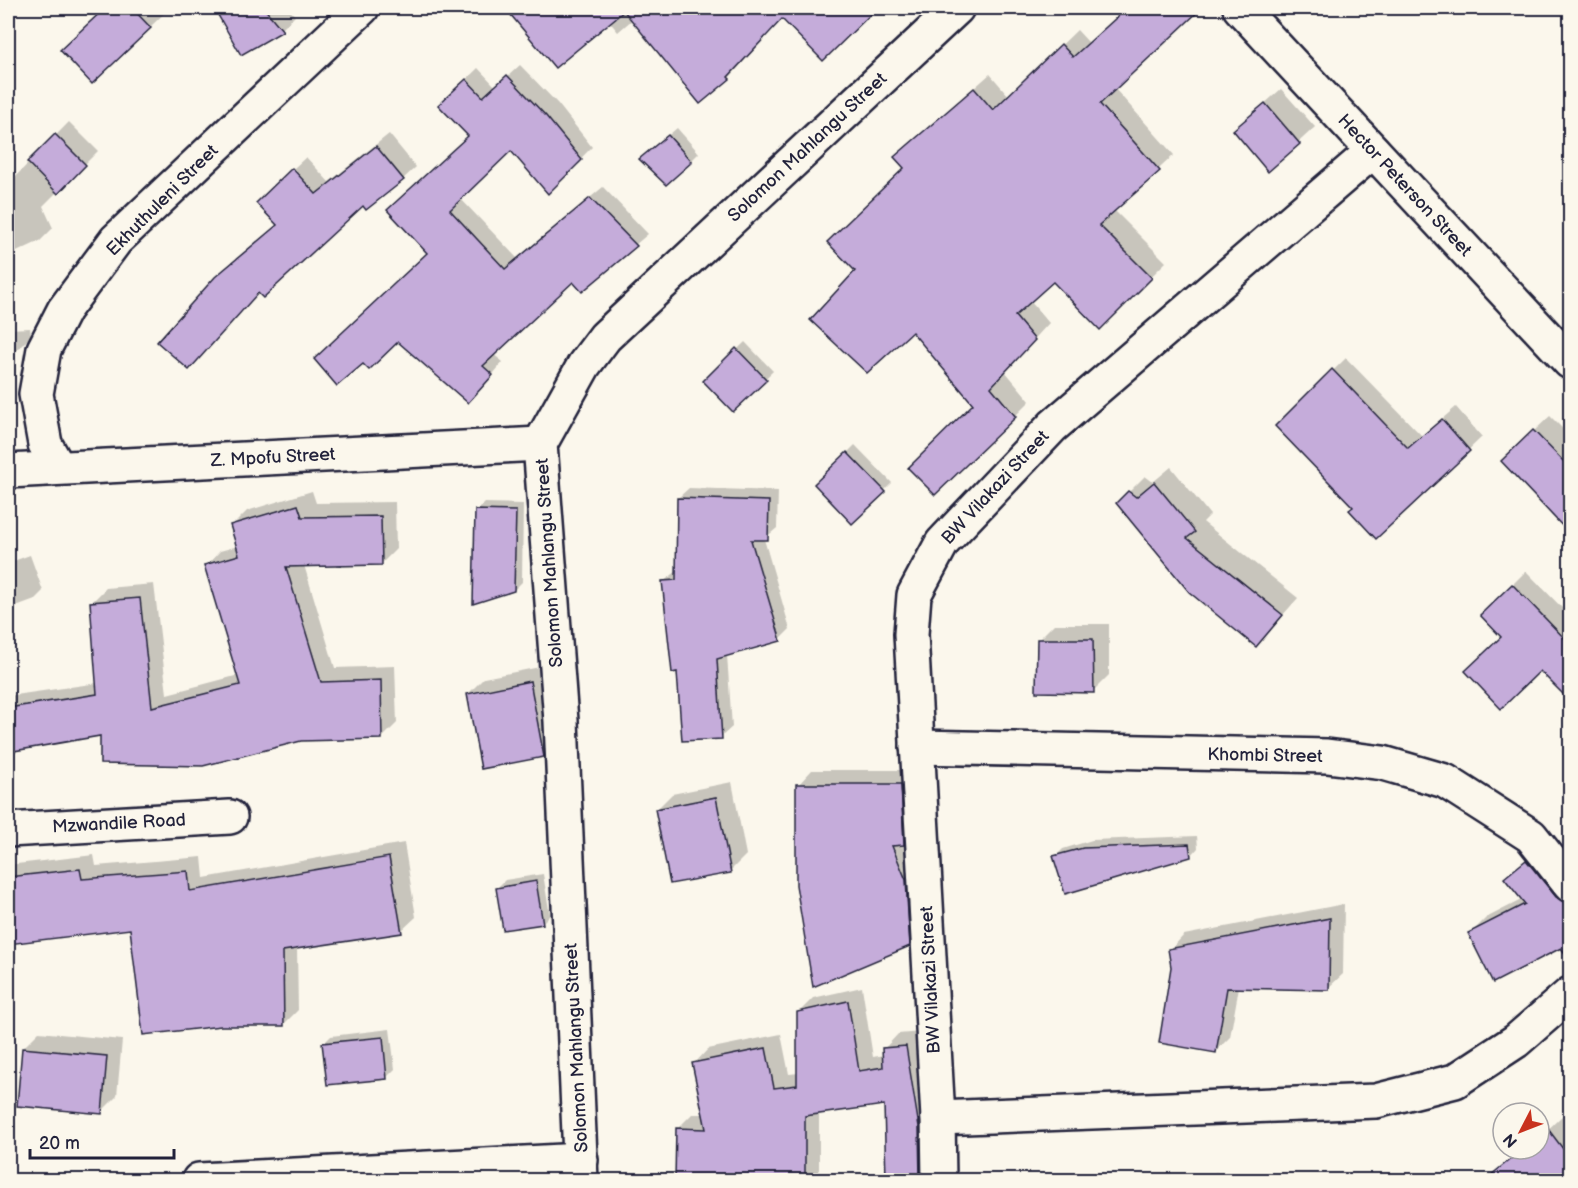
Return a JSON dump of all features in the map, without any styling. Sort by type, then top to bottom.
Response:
[{"type":"street","name":"Ekhuthuleni Street","points":[[58,467],[45,444],[36,394],[44,349],[64,310],[117,240],[362,8]]},
{"type":"street","name":"Solomon Mahlangu Street","points":[[581,1170],[561,721],[540,444],[584,365],[604,337],[957,8]]},
{"type":"street","name":"Hector Peterson Street","points":[[1240,8],[1570,362]]},
{"type":"street","name":"BW Vilakazi Street","points":[[939,1180],[938,1118],[911,634],[914,595],[942,543],[1053,426],[1373,151]]},
{"type":"street","name":"Z. Mpofu Street","points":[[8,471],[540,444]]},
{"type":"street","name":"Khombi Street","points":[[917,747],[1327,756],[1383,763],[1445,781],[1531,836],[1570,885]]},
{"type":"street","name":"Mzwandile Road","points":[[8,830],[230,817]]},
{"type":"street","points":[[938,1118],[1376,1101],[1455,1081],[1515,1041],[1570,994]]},
{"type":"street","points":[[199,1180],[581,1170]]},
{"type":"building","points":[[105,8],[132,8],[151,28],[92,84],[60,50]]},
{"type":"building","points":[[214,8],[264,8],[283,31],[241,55]]},
{"type":"building","points":[[505,8],[877,8],[823,61],[782,19],[728,77],[730,79],[700,104],[624,11],[555,68]]},
{"type":"building","points":[[1127,8],[1202,8],[1100,104],[1160,171],[1099,225],[1152,278],[1100,330],[1053,282],[1015,316],[1035,340],[991,387],[1016,417],[935,495],[908,468],[973,404],[912,332],[867,373],[810,320],[855,271],[827,242],[904,168],[894,157],[974,88],[993,110],[1061,44],[1073,57]]},
{"type":"building","points":[[507,75],[546,116],[582,160],[548,194],[511,151],[450,210],[505,269],[590,198],[637,246],[582,292],[573,282],[483,366],[493,375],[468,403],[398,342],[369,370],[363,364],[337,386],[314,359],[427,253],[387,210],[468,136],[438,105],[466,79],[483,97]]},
{"type":"building","points":[[1265,103],[1300,144],[1268,172],[1233,130]]},
{"type":"building","points":[[55,134],[86,165],[58,194],[27,162]]},
{"type":"building","points":[[668,135],[692,162],[666,185],[639,159]]},
{"type":"building","points":[[376,146],[404,180],[366,210],[363,206],[263,298],[258,293],[189,370],[157,342],[215,277],[277,225],[256,203],[292,168],[316,194]]},
{"type":"building","points":[[736,348],[767,380],[733,412],[703,381]]},
{"type":"building","points":[[1332,369],[1408,448],[1442,419],[1470,451],[1376,539],[1349,510],[1353,507],[1275,426]]},
{"type":"building","points":[[1533,430],[1570,468],[1570,534],[1501,461]]},
{"type":"building","points":[[847,452],[886,492],[852,524],[814,484]]},
{"type":"building","points":[[1154,482],[1195,532],[1187,538],[1283,615],[1256,647],[1189,592],[1116,503],[1128,491],[1136,497]]},
{"type":"building","points":[[677,498],[769,501],[768,540],[751,540],[781,641],[717,659],[722,739],[682,741],[677,672],[672,673],[662,581],[676,580]]},
{"type":"building","points":[[298,505],[302,517],[381,516],[382,565],[286,567],[321,682],[381,680],[382,739],[301,741],[203,766],[100,764],[100,736],[8,752],[8,708],[97,694],[90,602],[140,598],[152,707],[240,685],[204,565],[239,555],[230,525]]},
{"type":"building","points":[[475,510],[516,511],[514,591],[473,604]]},
{"type":"building","points":[[1512,584],[1570,644],[1570,701],[1540,671],[1501,709],[1465,671],[1501,637],[1480,615]]},
{"type":"building","points":[[1037,639],[1093,639],[1094,693],[1036,692]]},
{"type":"building","points":[[530,681],[544,757],[481,769],[467,694]]},
{"type":"building","points":[[796,784],[901,784],[904,845],[892,846],[906,880],[910,946],[813,987],[796,885]]},
{"type":"building","points":[[716,797],[731,873],[670,884],[655,809]]},
{"type":"building","points":[[1189,844],[1191,857],[1065,894],[1053,856],[1083,848]]},
{"type":"building","points":[[389,857],[402,933],[283,951],[284,1026],[221,1026],[143,1035],[130,929],[8,944],[8,877],[80,869],[82,879],[188,871],[190,891]]},
{"type":"building","points":[[1526,860],[1556,897],[1570,903],[1570,960],[1561,948],[1493,983],[1468,933],[1525,904],[1504,878]]},
{"type":"building","points":[[536,881],[543,924],[503,930],[496,888]]},
{"type":"building","points":[[1330,918],[1329,990],[1227,988],[1216,1053],[1159,1043],[1171,967],[1168,949]]},
{"type":"building","points":[[848,1001],[859,1071],[883,1067],[882,1048],[906,1046],[919,1127],[920,1180],[886,1180],[884,1105],[805,1116],[805,1180],[675,1180],[676,1128],[706,1129],[692,1063],[766,1048],[774,1088],[797,1085],[797,1012]]},
{"type":"building","points":[[383,1037],[387,1079],[327,1085],[322,1043]]},
{"type":"building","points":[[22,1048],[107,1056],[102,1114],[17,1106]]},
{"type":"building","points":[[1551,1133],[1570,1158],[1570,1180],[1485,1180],[1508,1161],[1551,1161]]}]
